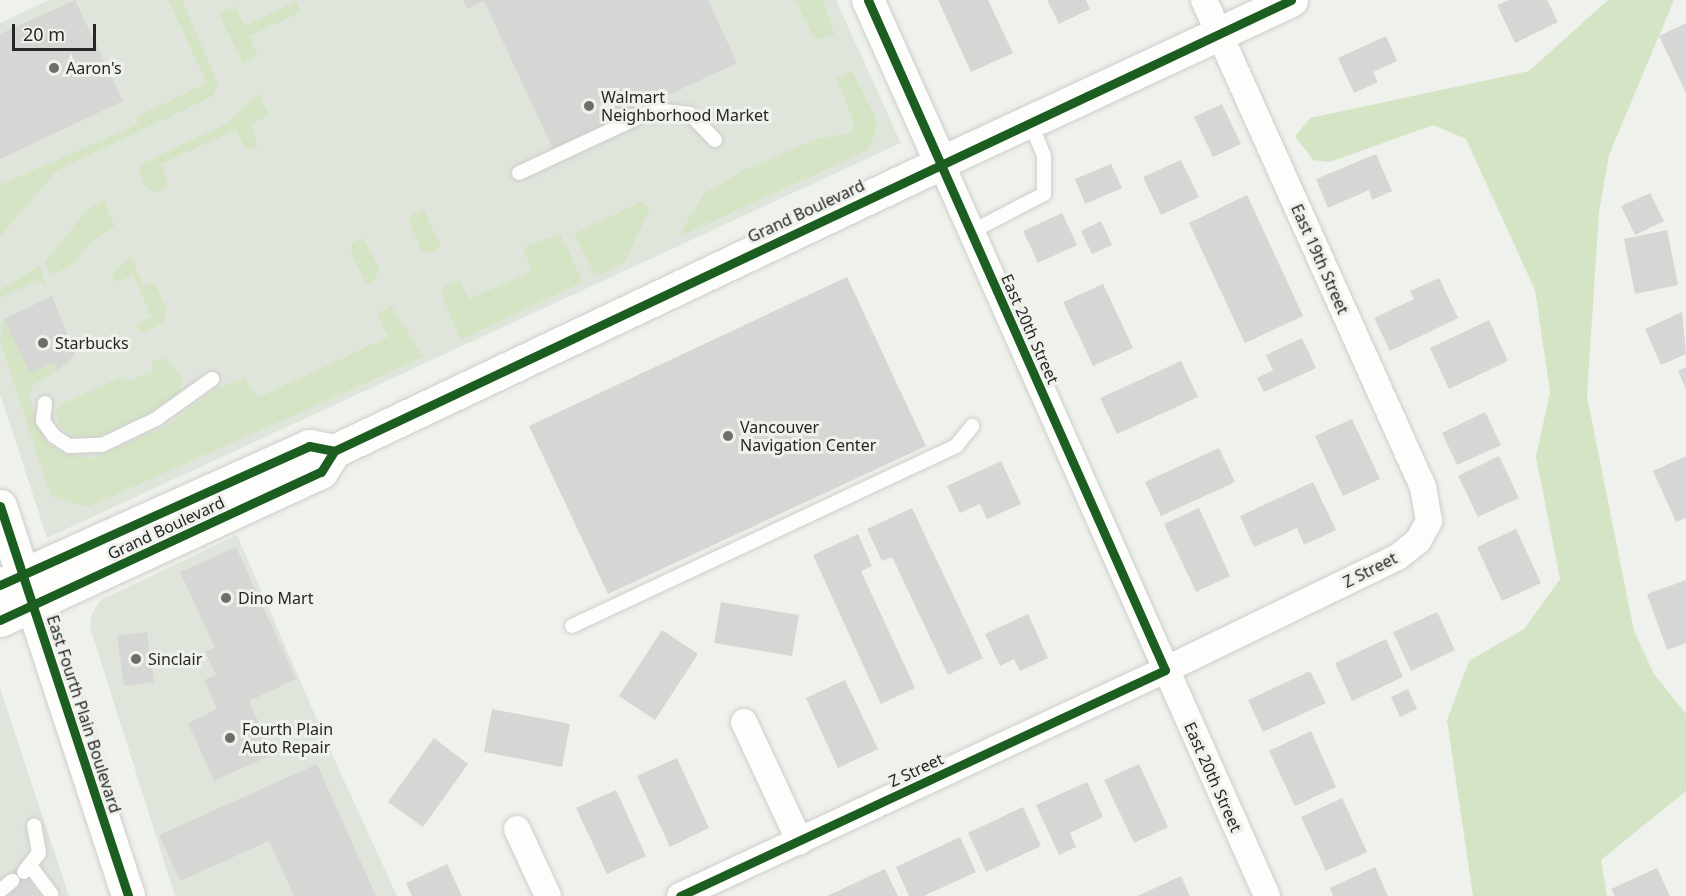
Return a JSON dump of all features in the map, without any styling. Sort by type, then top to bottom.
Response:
[{"type":"main road","name":"Grand Boulevard","points":[[1035,120],[1291,0]]},
{"type":"main road","name":"Grand Boulevard","points":[[0,620],[321,472],[334,451],[941,163]]},
{"type":"main road","name":"Grand Boulevard","points":[[11,580],[309,446],[334,451]]},
{"type":"main road","name":"East Fourth Plain Boulevard","points":[[0,506],[11,580],[33,606],[128,896]]},
{"type":"street","name":"East 20th Street","points":[[868,0],[1267,896]]},
{"type":"street","name":"East 19th Street","points":[[1204,0],[1423,487],[1429,520]]},
{"type":"street","name":"Grand Boulevard","points":[[941,163],[1035,120]]},
{"type":"street","name":"Z Street","points":[[680,896],[1165,670],[1398,557],[1418,541],[1429,520]]},
{"type":"street","points":[[744,722],[800,842]]},
{"type":"street","points":[[517,829],[548,896]]},
{"type":"lane","points":[[519,173],[654,110],[690,114],[715,140]]},
{"type":"lane","points":[[971,232],[1044,194],[1044,156],[1035,120]]},
{"type":"lane","points":[[45,403],[44,421],[54,436],[69,446],[102,445],[165,414],[212,379]]},
{"type":"lane","points":[[572,626],[956,446],[972,426]]},
{"type":"lane","points":[[34,825],[39,853],[28,869],[51,895]]},
{"type":"lane","points":[[0,891],[12,881]]},
{"type":"shaded area","points":[[49,0],[836,0],[901,143],[47,538],[0,394],[0,23]]},
{"type":"shaded area","points":[[237,535],[331,752],[397,896],[175,896],[90,627],[92,613],[101,600]]},
{"type":"shaded area","points":[[0,687],[28,773],[69,896],[0,896]]},
{"type":"green space","points":[[168,0],[182,0],[218,84],[213,96],[56,171],[0,237],[0,185],[138,124],[136,117],[207,83]]},
{"type":"green space","points":[[795,0],[823,0],[835,35],[815,40]]},
{"type":"green space","points":[[1608,0],[1674,0],[1609,155],[1599,212],[1587,396],[1634,631],[1654,674],[1686,714],[1686,791],[1601,860],[1607,896],[1473,896],[1447,720],[1469,661],[1524,629],[1560,579],[1536,457],[1550,392],[1535,290],[1466,139],[1433,125],[1330,162],[1313,160],[1295,136],[1310,118],[1529,71]]},
{"type":"green space","points":[[296,1],[301,12],[249,36],[258,56],[243,64],[218,13],[235,6],[245,26]]},
{"type":"green space","points":[[852,71],[876,118],[875,135],[866,151],[678,237],[704,194],[742,171],[814,140],[851,132],[854,122],[836,78]]},
{"type":"green space","points":[[259,93],[269,115],[251,124],[258,146],[246,150],[236,130],[161,164],[169,187],[158,193],[145,187],[139,170],[143,163],[227,123]]},
{"type":"green space","points":[[104,200],[115,227],[94,239],[71,266],[51,275],[45,262],[88,208]]},
{"type":"green space","points":[[642,201],[650,209],[625,261],[602,275],[594,273],[574,234]]},
{"type":"green space","points":[[423,208],[441,247],[431,253],[422,251],[410,224],[410,215]]},
{"type":"green space","points":[[560,233],[583,282],[460,340],[441,292],[446,285],[459,280],[469,299],[532,271],[523,248]]},
{"type":"green space","points":[[363,238],[380,269],[372,283],[366,283],[351,254],[352,243]]},
{"type":"green space","points":[[130,256],[144,286],[154,282],[167,309],[163,323],[142,333],[134,325],[152,317],[133,275],[116,282],[111,276]]},
{"type":"green space","points":[[39,266],[47,287],[39,280],[0,298],[0,290]]},
{"type":"green space","points":[[391,306],[424,357],[88,507],[51,496],[0,341],[3,316],[30,373],[53,362],[58,371],[33,385],[29,394],[36,421],[49,445],[61,453],[93,459],[169,425],[212,391],[245,377],[257,398],[388,337],[377,314]]},
{"type":"green space","points":[[166,358],[183,378],[179,396],[169,404],[95,438],[80,439],[60,428],[56,409],[65,402],[122,377],[129,381],[153,371],[152,361]]},
{"type":"building","name":"Aaron's","points":[[75,0],[123,101],[0,159],[0,34]]},
{"type":"building","name":"Walmart Neighborhood Market","points":[[463,0],[708,0],[737,63],[553,149],[484,1],[467,9]]},
{"type":"building","points":[[938,0],[988,0],[1013,53],[971,72]]},
{"type":"building","points":[[1047,0],[1086,0],[1090,9],[1059,24]]},
{"type":"building","points":[[1509,0],[1547,0],[1558,22],[1515,43],[1497,5]]},
{"type":"building","points":[[1686,23],[1686,93],[1659,36]]},
{"type":"building","points":[[1386,36],[1397,61],[1373,72],[1378,82],[1354,93],[1338,58]]},
{"type":"building","points":[[1222,104],[1241,144],[1213,157],[1194,117]]},
{"type":"building","points":[[1376,154],[1392,191],[1372,200],[1369,190],[1328,208],[1316,179]]},
{"type":"building","points":[[1181,160],[1199,197],[1161,215],[1143,177]]},
{"type":"building","points":[[1111,164],[1122,188],[1085,204],[1075,179]]},
{"type":"building","points":[[1650,193],[1664,221],[1635,235],[1621,206]]},
{"type":"building","points":[[1247,195],[1303,316],[1245,343],[1189,223]]},
{"type":"building","points":[[1062,213],[1077,245],[1038,263],[1023,231]]},
{"type":"building","points":[[1101,221],[1112,245],[1092,254],[1081,231]]},
{"type":"building","points":[[1667,230],[1678,285],[1635,294],[1624,239]]},
{"type":"building","name":"Vancouver Navigation Center","points":[[847,277],[926,446],[608,594],[529,426]]},
{"type":"building","points":[[1439,278],[1458,318],[1390,351],[1374,318],[1414,299],[1410,291]]},
{"type":"building","points":[[1103,284],[1133,348],[1093,366],[1063,302]]},
{"type":"building","name":"Starbucks","points":[[52,296],[75,355],[58,371],[54,362],[30,373],[4,319]]},
{"type":"building","points":[[1682,312],[1686,354],[1661,365],[1645,329]]},
{"type":"building","points":[[1489,320],[1508,361],[1449,389],[1430,348]]},
{"type":"building","points":[[1302,338],[1316,368],[1264,392],[1257,378],[1273,370],[1266,355]]},
{"type":"building","points":[[1181,361],[1198,397],[1117,434],[1100,398]]},
{"type":"building","points":[[1686,367],[1686,389],[1678,371]]},
{"type":"building","points":[[1485,412],[1501,445],[1457,465],[1442,433]]},
{"type":"building","points":[[1352,419],[1380,479],[1343,496],[1315,436]]},
{"type":"building","points":[[1219,448],[1235,482],[1161,516],[1145,482]]},
{"type":"building","points":[[1499,456],[1519,498],[1478,517],[1458,476]]},
{"type":"building","points":[[1686,456],[1686,518],[1676,522],[1653,471]]},
{"type":"building","points":[[1001,461],[1021,504],[987,519],[980,504],[960,513],[947,486]]},
{"type":"building","points":[[1313,482],[1336,530],[1304,545],[1297,528],[1254,547],[1240,516]]},
{"type":"building","points":[[912,508],[983,658],[948,675],[892,557],[882,561],[867,529]]},
{"type":"building","points":[[1199,508],[1230,576],[1196,592],[1164,524]]},
{"type":"building","points":[[1516,529],[1541,583],[1502,601],[1477,547]]},
{"type":"building","points":[[858,534],[872,566],[861,571],[915,688],[881,704],[813,555]]},
{"type":"building","points":[[236,547],[296,679],[249,701],[273,754],[214,781],[188,723],[217,709],[204,680],[216,675],[205,652],[215,648],[180,572]]},
{"type":"building","points":[[1686,580],[1686,643],[1667,650],[1647,594]]},
{"type":"building","points":[[721,602],[799,615],[792,656],[714,643]]},
{"type":"building","points":[[1437,612],[1455,650],[1411,671],[1393,632]]},
{"type":"building","points":[[1028,614],[1048,658],[1020,671],[1014,659],[1000,666],[985,634]]},
{"type":"building","points":[[662,630],[698,654],[655,720],[619,696]]},
{"type":"building","name":"Sinclair","points":[[147,632],[154,682],[124,686],[117,636]]},
{"type":"building","points":[[1386,639],[1403,677],[1352,701],[1335,663]]},
{"type":"building","points":[[1310,671],[1326,703],[1263,732],[1248,700]]},
{"type":"building","points":[[845,680],[878,749],[838,768],[806,698]]},
{"type":"building","points":[[1408,689],[1417,709],[1400,717],[1391,697]]},
{"type":"building","points":[[492,709],[570,724],[562,767],[484,752]]},
{"type":"building","points":[[1311,731],[1336,787],[1295,806],[1269,751]]},
{"type":"building","points":[[434,738],[468,764],[423,827],[388,802]]},
{"type":"building","points":[[677,758],[709,828],[670,847],[637,776]]},
{"type":"building","points":[[317,764],[376,896],[294,896],[269,841],[180,881],[159,835]]},
{"type":"building","points":[[1139,764],[1168,827],[1134,843],[1104,780]]},
{"type":"building","points":[[1087,782],[1103,817],[1070,833],[1076,847],[1059,855],[1036,805]]},
{"type":"building","points":[[616,790],[646,856],[607,874],[576,808]]},
{"type":"building","points":[[1342,798],[1367,852],[1326,871],[1301,817]]},
{"type":"building","points":[[1023,807],[1041,846],[986,872],[968,833]]},
{"type":"building","points":[[960,837],[976,872],[924,896],[909,896],[896,867]]},
{"type":"building","points":[[447,864],[462,896],[412,896],[406,883]]},
{"type":"building","points":[[20,866],[41,896],[4,896],[16,887],[7,875]]},
{"type":"building","points":[[1375,867],[1388,896],[1333,896],[1330,888]]},
{"type":"building","points":[[1657,868],[1670,896],[1615,896],[1611,889]]},
{"type":"building","points":[[885,869],[898,896],[827,896]]},
{"type":"building","points":[[1181,876],[1190,896],[1137,896]]},
{"type":"cycle path","points":[[680,896],[1165,670],[868,0]]},
{"type":"cycle path","points":[[0,620],[321,472],[334,451],[1291,0]]},
{"type":"cycle path","points":[[0,585],[309,446],[334,451]]},
{"type":"cycle path","points":[[0,506],[128,896]]},
{"type":"place","name":"Aaron's","points":[[54,68]]},
{"type":"place","name":"Walmart Neighborhood Market","points":[[589,106]]},
{"type":"place","name":"Starbucks","points":[[43,343]]},
{"type":"place","name":"Vancouver Navigation Center","points":[[728,436]]},
{"type":"place","name":"Dino Mart","points":[[226,598]]},
{"type":"place","name":"Sinclair","points":[[136,659]]},
{"type":"place","name":"Fourth Plain Auto Repair","points":[[230,738]]}]
